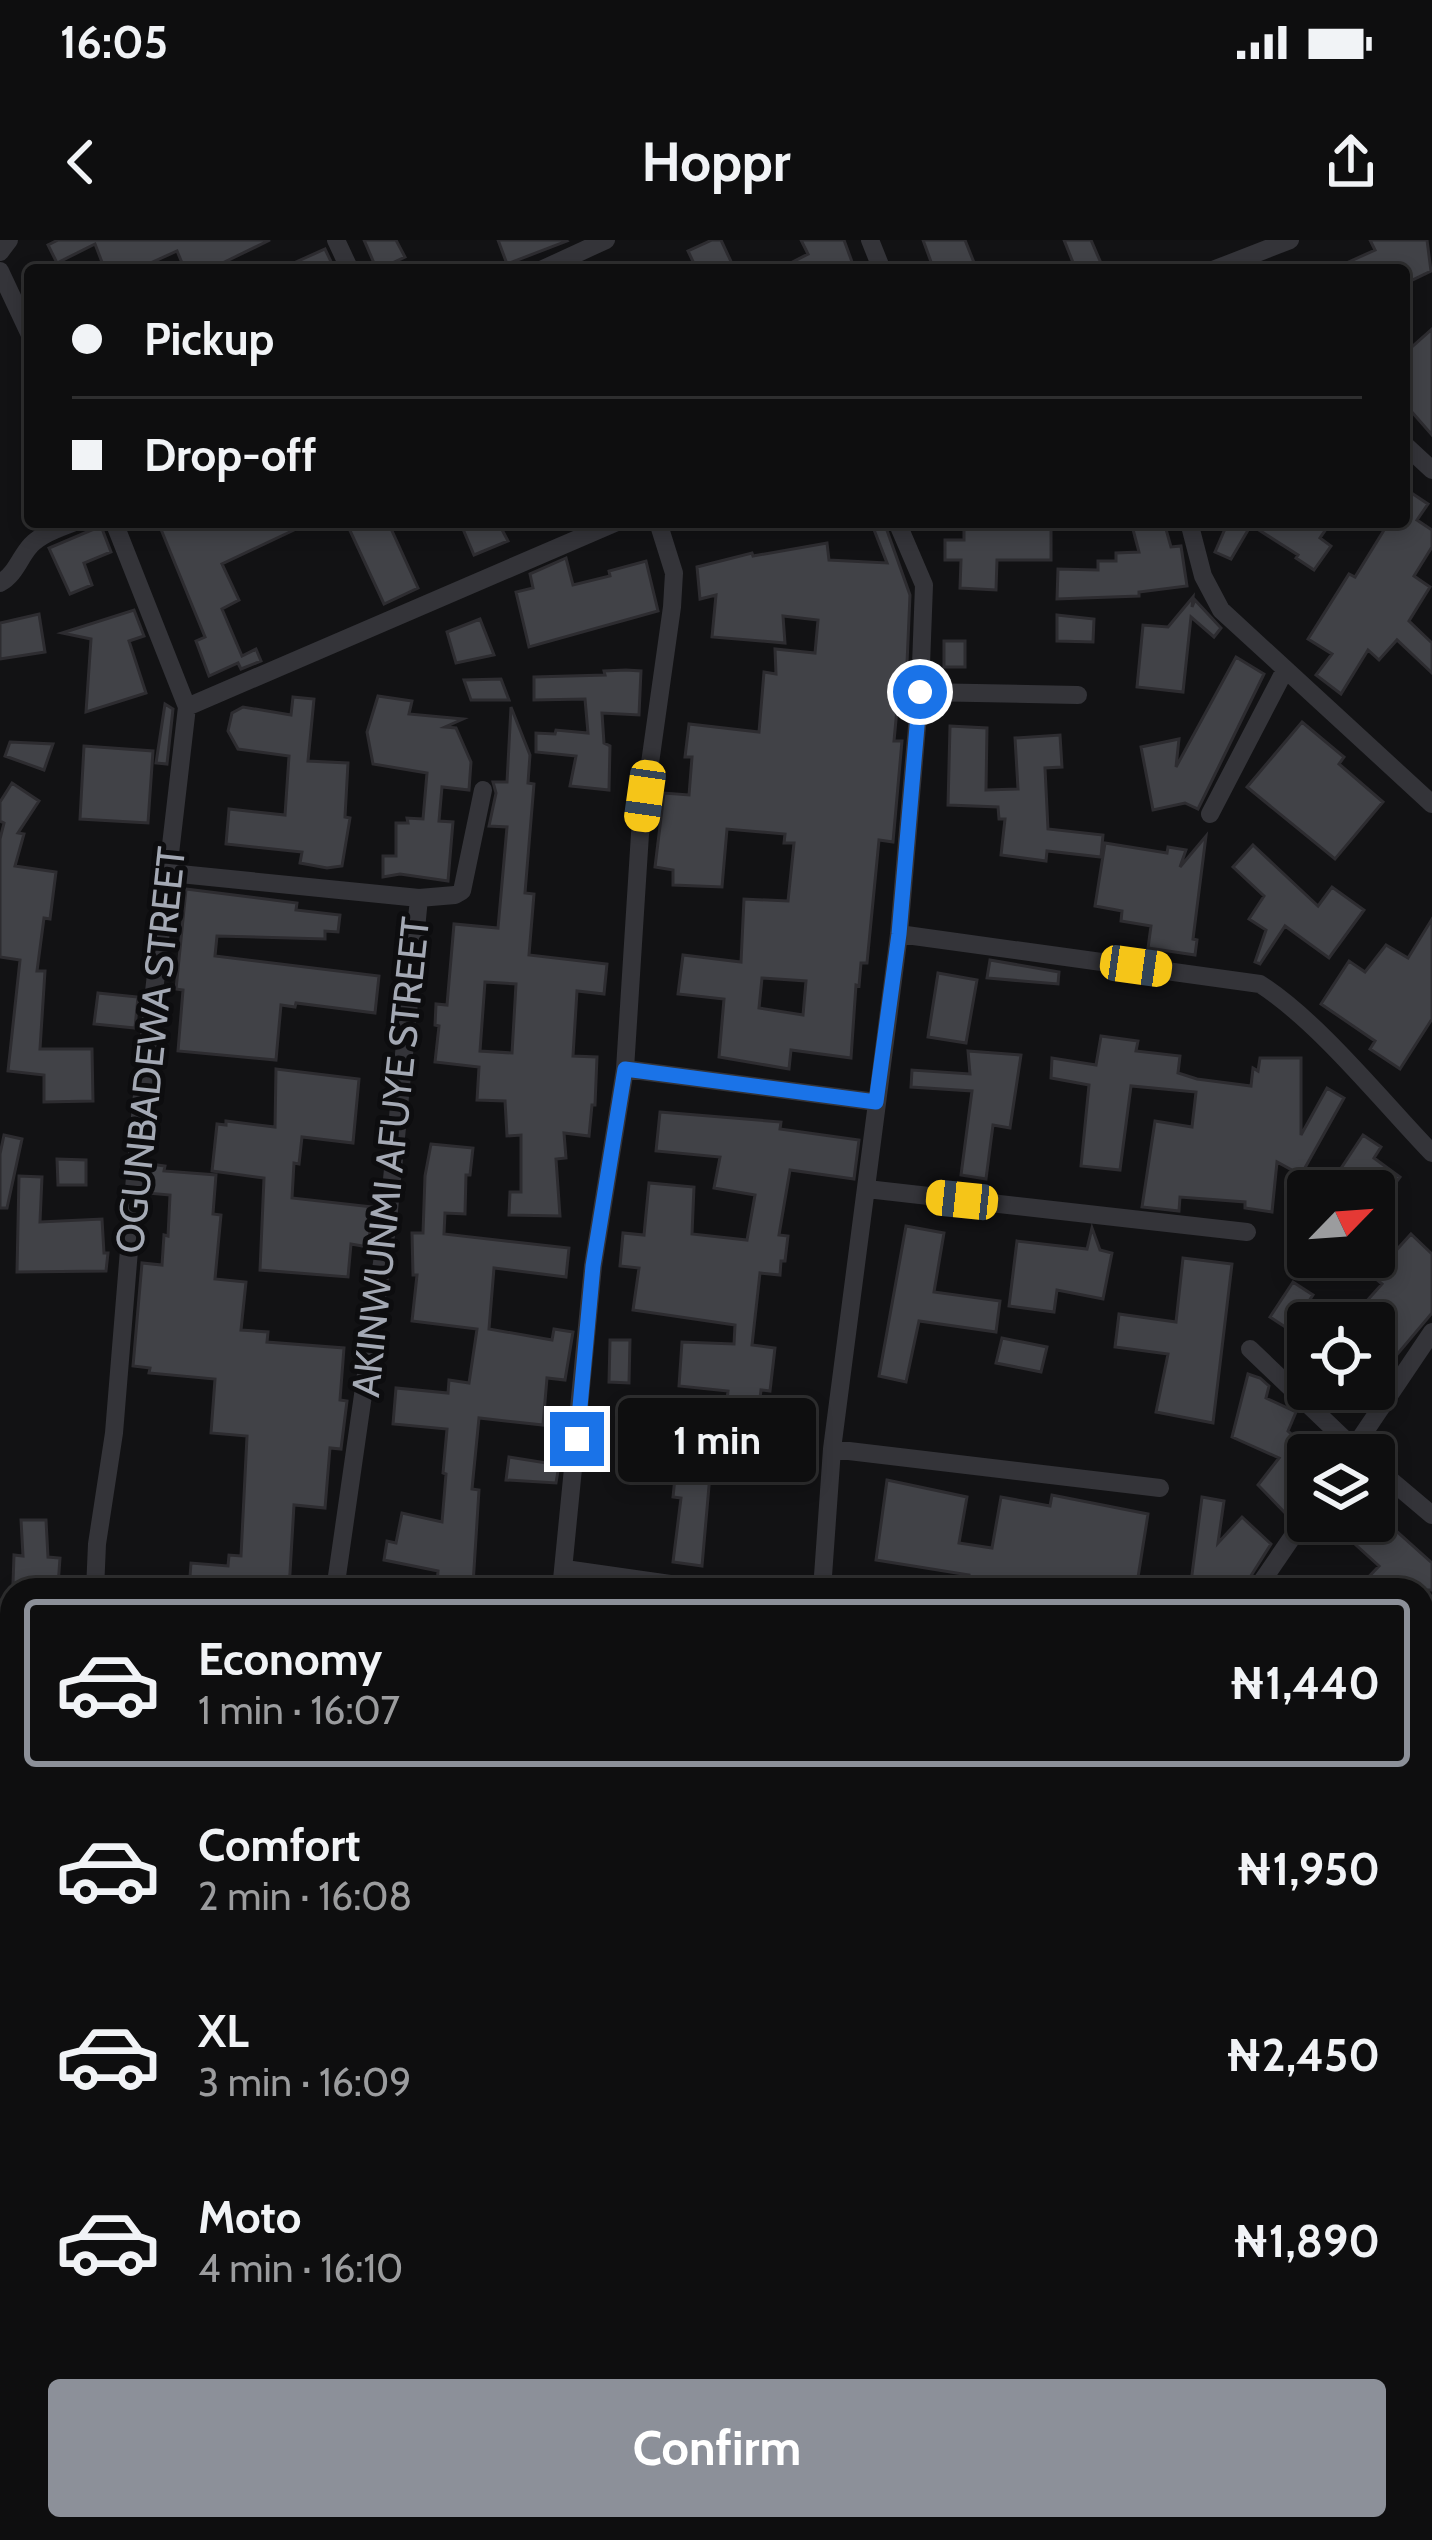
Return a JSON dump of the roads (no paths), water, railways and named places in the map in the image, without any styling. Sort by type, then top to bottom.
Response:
[{"type":"street","points":[[0,252],[9,240]]},
{"type":"street","points":[[555,264],[606,240]]},
{"type":"street","points":[[1228,264],[1290,240]]},
{"type":"street","points":[[0,271],[24,322]]},
{"type":"street","points":[[1410,450],[1432,470]]},
{"type":"street","points":[[0,583],[31,546],[61,528]]},
{"type":"street","name":"OGUNBADEWA STREET","points":[[96,1578],[114,1433],[141,1104],[187,707],[116,528]]},
{"type":"street","points":[[187,707],[603,528]]},
{"type":"street","points":[[563,1578],[593,1266],[625,1069],[640,834],[672,607],[674,573],[660,528]]},
{"type":"street","points":[[823,1578],[832,1449],[899,934],[920,692],[924,585],[900,528]]},
{"type":"street","points":[[1191,528],[1211,597],[1432,804]]},
{"type":"street","points":[[1210,814],[1285,670]]},
{"type":"street","points":[[920,692],[1078,695]]},
{"type":"street","points":[[419,898],[455,896],[462,890],[483,790]]},
{"type":"street","name":"AKINWUNMI AFUYE STREET","points":[[170,873],[419,898],[388,1221],[337,1578]]},
{"type":"street","points":[[899,934],[1260,984],[1319,1037],[1432,1154]]},
{"type":"street","points":[[625,1069],[876,1102]]},
{"type":"street","points":[[867,1189],[1247,1232]]},
{"type":"street","points":[[1367,1434],[1432,1332]]},
{"type":"street","points":[[1250,1349],[1336,1434]]},
{"type":"street","points":[[832,1449],[1160,1487]]},
{"type":"street","points":[[1395,1484],[1432,1515]]},
{"type":"street","points":[[1264,1578],[1289,1542]]},
{"type":"street","points":[[565,1568],[632,1578]]}]
